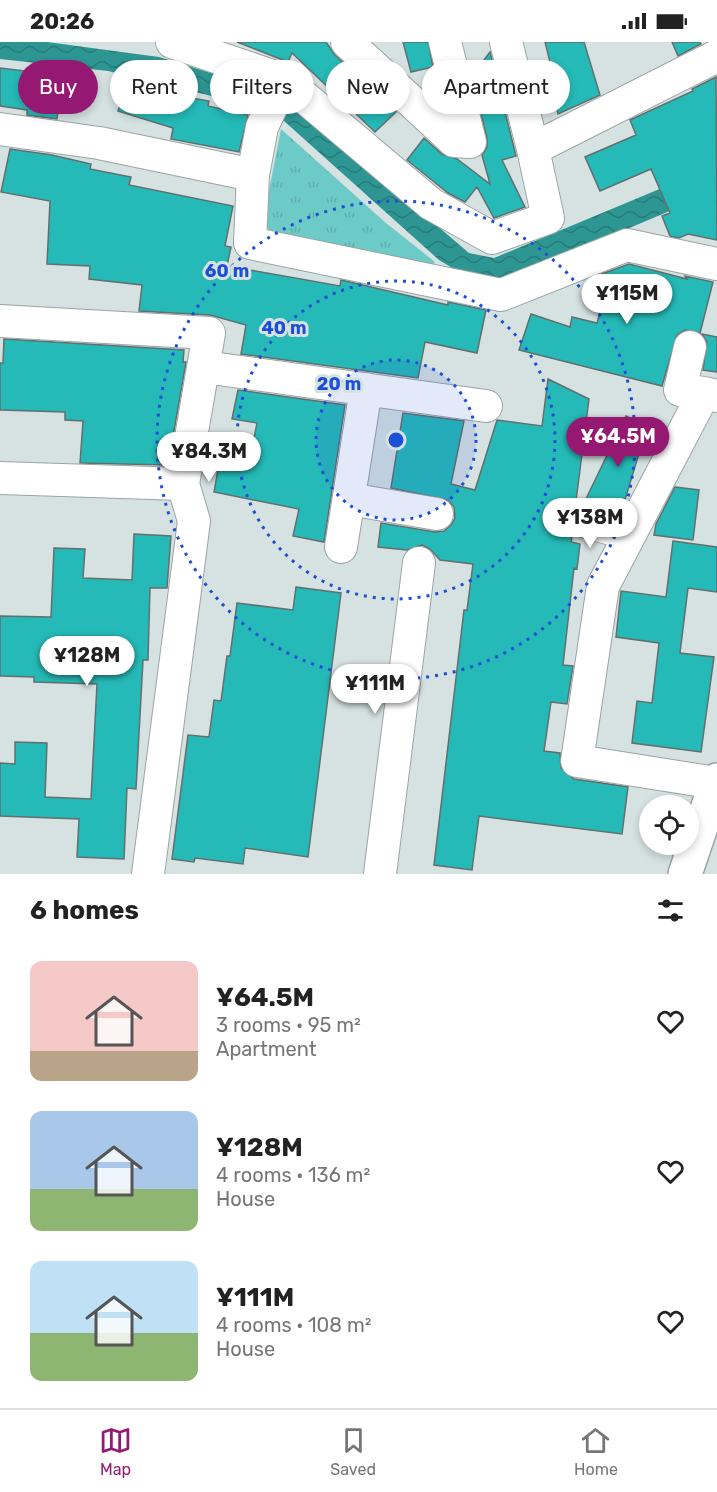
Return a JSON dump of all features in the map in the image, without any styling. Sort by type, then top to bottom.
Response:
[{"type":"street","points":[[172,42],[225,60]]},
{"type":"street","points":[[347,42],[454,141],[470,142],[445,42]]},
{"type":"street","points":[[314,105],[431,204],[492,238],[548,218],[506,42]]},
{"type":"street","points":[[533,149],[717,56]]},
{"type":"street","points":[[268,114],[262,127],[253,175],[250,243],[501,295],[627,244],[717,264]]},
{"type":"street","points":[[0,129],[99,143],[253,175]]},
{"type":"street","points":[[0,321],[209,333],[183,484],[194,521],[148,874]]},
{"type":"street","points":[[685,874],[716,782],[577,761],[603,586],[629,534],[711,394],[680,390],[690,347]]},
{"type":"street","points":[[204,367],[486,406]]},
{"type":"street","points":[[341,547],[366,389]]},
{"type":"street","points":[[0,478],[183,484]]},
{"type":"street","points":[[349,499],[437,513]]},
{"type":"street","points":[[565,516],[629,534]]},
{"type":"street","points":[[380,874],[419,563]]},
{"type":"green space","points":[[281,129],[386,223],[435,262],[429,270],[274,238],[263,222]]},
{"type":"water","points":[[0,42],[47,42],[169,60],[110,60],[110,71],[98,70],[98,60],[18,61],[0,59]]},
{"type":"water","points":[[198,69],[210,73],[210,96],[198,93]]},
{"type":"water","points":[[265,114],[306,114],[469,253],[494,258],[717,165],[717,191],[492,284],[469,278],[439,260],[284,121]]},
{"type":"building","points":[[237,42],[326,42],[340,60],[326,60],[326,85],[314,74],[314,60],[299,60],[292,53],[289,60],[283,60]]},
{"type":"building","points":[[403,42],[428,42],[432,60],[422,60],[422,70],[411,72],[410,60],[408,60]]},
{"type":"building","points":[[545,42],[584,42],[600,95],[570,109],[570,60],[550,60]]},
{"type":"building","points":[[672,42],[700,42],[701,44],[678,56]]},
{"type":"building","points":[[490,52],[492,60],[484,60]]},
{"type":"building","points":[[0,68],[18,70],[18,109],[0,106]]},
{"type":"building","points":[[716,77],[717,240],[688,234],[679,238],[670,236],[662,216],[670,213],[651,169],[600,191],[585,157],[636,135],[630,120],[693,91],[692,89]]},
{"type":"building","points":[[198,99],[209,101],[210,114],[248,115],[239,152],[171,139],[173,128],[128,114],[198,114]]},
{"type":"building","points":[[27,114],[58,114],[57,119]]},
{"type":"building","points":[[356,114],[394,114],[375,132]]},
{"type":"building","points":[[481,114],[506,114],[516,156],[502,160],[525,207],[494,218],[477,187],[465,202],[448,193],[407,160],[424,138],[442,154],[457,159],[490,184],[482,155],[487,147]]},
{"type":"building","points":[[10,149],[91,164],[90,169],[131,177],[129,185],[233,206],[225,246],[231,247],[227,266],[340,286],[341,280],[448,305],[448,302],[486,310],[477,353],[425,342],[418,378],[241,354],[246,325],[210,315],[139,311],[142,285],[89,279],[90,266],[47,264],[50,201],[1,192]]},
{"type":"building","points":[[629,264],[687,279],[685,276],[713,282],[700,333],[685,330],[677,335],[662,386],[519,350],[531,314],[570,327],[572,317],[597,323],[606,290],[599,275]]},
{"type":"building","points":[[702,334],[717,337],[717,372],[703,370],[707,342]]},
{"type":"building","points":[[4,339],[184,350],[183,362],[186,362],[168,465],[80,463],[83,421],[65,420],[65,412],[0,410],[0,363],[3,363]]},
{"type":"building","points":[[548,379],[589,399],[576,501],[560,499],[552,504],[548,512],[548,521],[553,529],[572,537],[571,542],[580,544],[577,569],[574,568],[563,665],[573,666],[567,704],[551,702],[544,751],[560,753],[561,768],[574,779],[628,787],[622,834],[479,816],[472,870],[434,865],[464,610],[467,610],[473,564],[440,560],[430,549],[422,545],[407,550],[378,547],[381,523],[435,532],[444,531],[455,518],[454,507],[448,500],[391,488],[403,413],[464,421],[451,484],[475,490],[497,420],[542,426]]},
{"type":"building","points":[[238,390],[345,405],[324,542],[293,536],[299,509],[214,492],[220,458],[249,464],[257,423],[232,419]]},
{"type":"building","points":[[626,416],[647,427],[621,513],[584,503]]},
{"type":"building","points":[[675,487],[699,490],[693,540],[654,535],[656,524]]},
{"type":"building","points":[[134,534],[171,536],[167,588],[150,588],[148,660],[143,660],[136,789],[127,788],[124,859],[77,857],[79,819],[0,816],[0,763],[15,764],[15,742],[47,743],[45,797],[91,799],[97,684],[34,682],[34,677],[0,676],[0,616],[51,617],[54,548],[85,549],[83,578],[132,580]]},
{"type":"building","points":[[673,541],[717,547],[717,592],[688,588],[680,653],[714,657],[701,752],[632,743],[637,701],[652,703],[659,643],[616,637],[621,591],[666,597]]},
{"type":"building","points":[[296,587],[341,593],[308,857],[245,848],[243,864],[195,858],[194,862],[172,859],[188,735],[209,737],[214,700],[221,701],[237,603],[293,610]]}]
